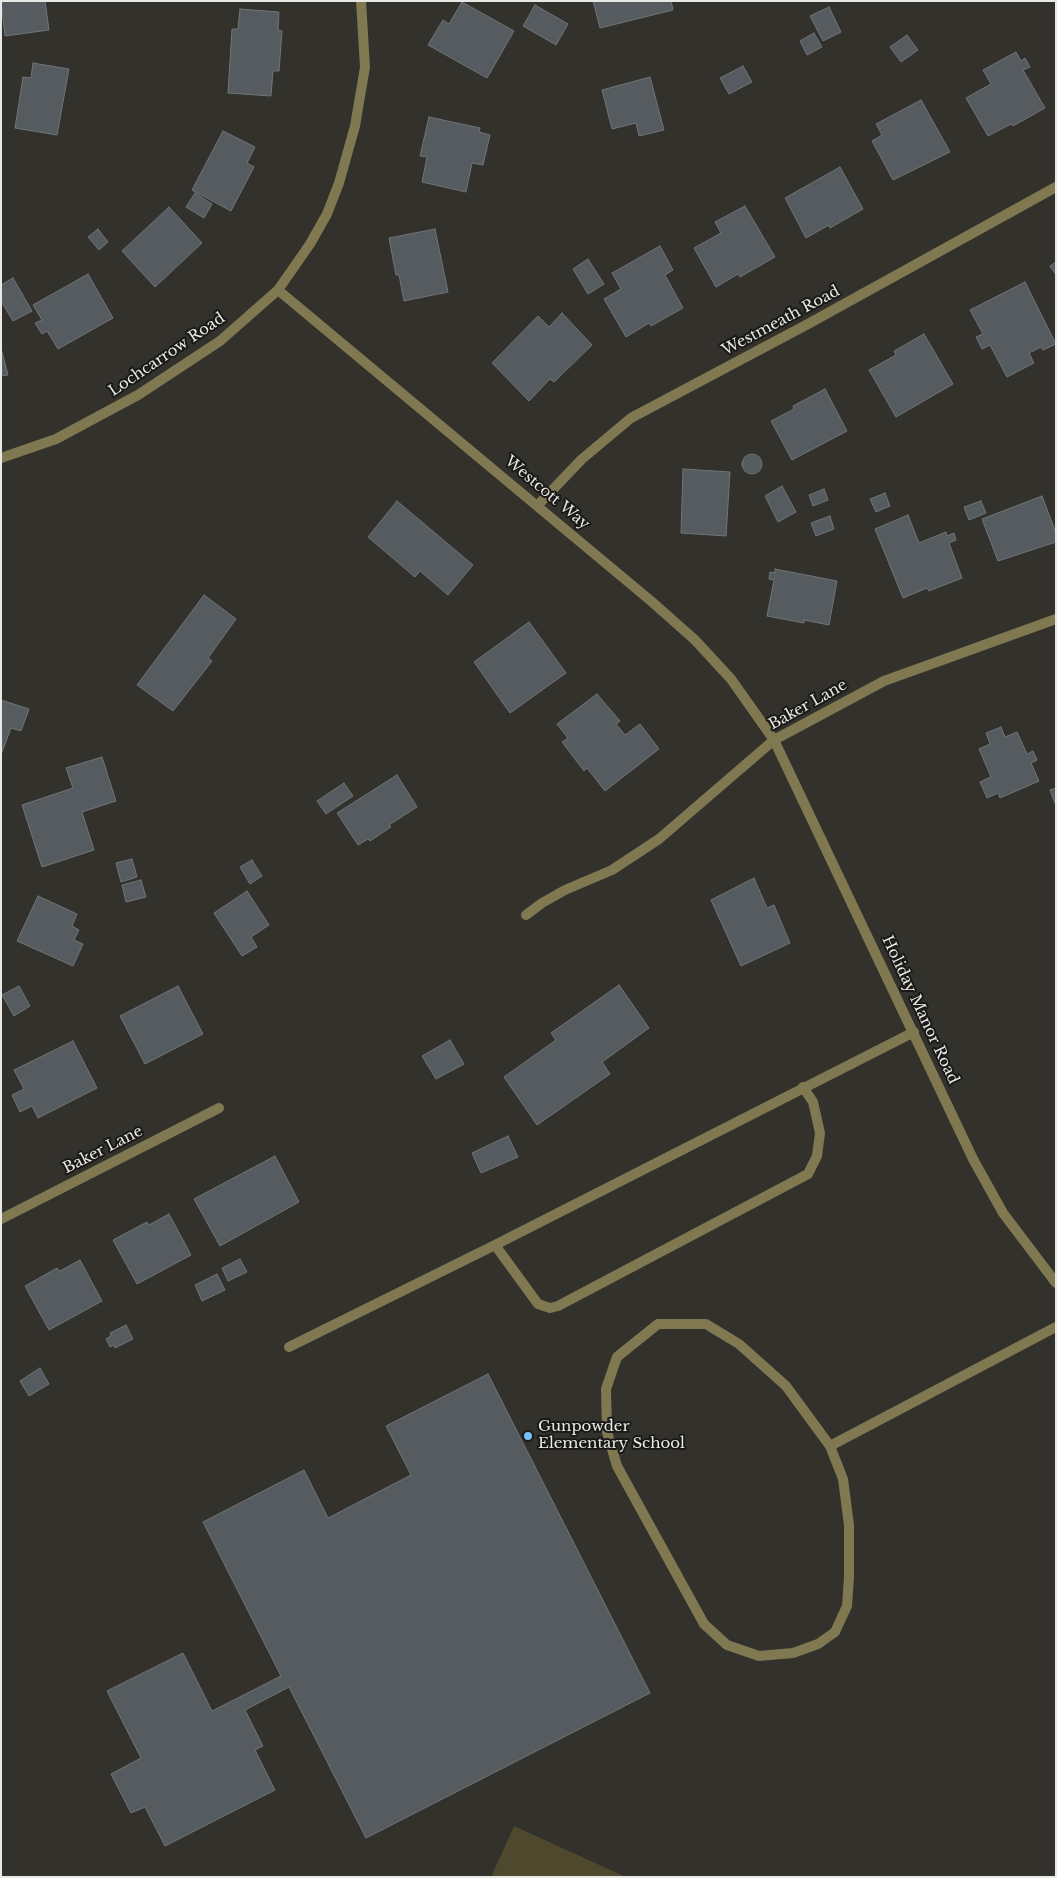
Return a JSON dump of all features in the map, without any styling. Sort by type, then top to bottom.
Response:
[{"type":"street","name":"Lochcarrow Road","points":[[1,458],[56,439],[138,395],[220,341],[278,290],[310,244],[327,214],[339,183],[355,126],[365,67],[361,1]]},
{"type":"street","name":"Westmeath Road","points":[[538,505],[605,437],[631,418],[850,302],[1056,187]]},
{"type":"street","name":"Westcott Way","points":[[278,290],[538,505],[695,640],[731,679],[774,740]]},
{"type":"street","name":"Baker Lane","points":[[526,915],[565,890],[612,870],[658,839],[774,740],[884,681],[1056,618]]},
{"type":"street","name":"Holiday Manor Road","points":[[774,740],[973,1158],[1003,1213],[1056,1283]]},
{"type":"street","points":[[289,1346],[495,1245],[803,1086],[914,1032]]},
{"type":"street","points":[[495,1245],[538,1304],[550,1308],[558,1306],[808,1174],[818,1156],[820,1133],[813,1102],[803,1086]]},
{"type":"street","name":"Baker Lane","points":[[1,1219],[219,1108]]},
{"type":"street","points":[[658,1324],[706,1324],[739,1344],[786,1386],[830,1446],[844,1479],[848,1526],[847,1606],[836,1632],[818,1644],[793,1654],[760,1656],[727,1645],[704,1624],[617,1466],[607,1432],[606,1389],[617,1357],[658,1324]]},
{"type":"street","points":[[830,1446],[1056,1327]]},
{"type":"shaded area","points":[[514,1826],[626,1877],[491,1877]]},
{"type":"building","points":[[1,1],[45,1],[49,30],[5,36]]},
{"type":"building","points":[[593,1],[671,1],[673,10],[600,28]]},
{"type":"building","points":[[462,2],[514,31],[487,78],[428,45],[443,20],[449,24]]},
{"type":"building","points":[[535,5],[568,24],[556,45],[523,26]]},
{"type":"building","points":[[829,7],[841,32],[823,41],[810,16]]},
{"type":"building","points":[[240,9],[279,12],[278,30],[282,31],[279,71],[273,71],[271,96],[228,93],[232,29],[238,29]]},
{"type":"building","points":[[814,33],[822,47],[807,55],[800,41]]},
{"type":"building","points":[[907,35],[918,50],[901,62],[890,47]]},
{"type":"building","points":[[1016,52],[1021,61],[1025,58],[1030,67],[1023,70],[1045,108],[1013,126],[1011,124],[988,136],[966,98],[991,84],[983,70]]},
{"type":"building","points":[[33,63],[69,69],[57,135],[15,128],[23,77],[31,78]]},
{"type":"building","points":[[743,66],[752,82],[729,94],[720,78]]},
{"type":"building","points":[[650,77],[664,130],[639,136],[636,123],[612,129],[602,90]]},
{"type":"building","points":[[921,100],[950,152],[893,180],[872,141],[882,135],[876,124]]},
{"type":"building","points":[[429,117],[480,128],[479,132],[490,135],[483,165],[472,163],[466,192],[422,182],[427,157],[420,156]]},
{"type":"building","points":[[223,131],[255,147],[247,163],[254,167],[231,211],[192,190]]},
{"type":"building","points":[[840,167],[863,209],[830,228],[829,225],[806,238],[785,198]]},
{"type":"building","points":[[195,193],[212,204],[204,218],[186,207]]},
{"type":"building","points":[[745,206],[775,257],[740,277],[738,274],[716,287],[694,248],[721,233],[715,222]]},
{"type":"building","points":[[169,207],[202,243],[155,287],[122,251]]},
{"type":"building","points":[[98,229],[108,242],[99,250],[88,237]]},
{"type":"building","points":[[435,229],[448,292],[404,301],[399,275],[396,275],[389,238]]},
{"type":"building","points":[[660,246],[673,270],[665,275],[683,308],[651,326],[649,323],[626,337],[604,299],[621,289],[612,273]]},
{"type":"building","points":[[588,259],[604,284],[588,294],[573,269]]},
{"type":"building","points":[[1056,262],[1056,275],[1050,266]]},
{"type":"building","points":[[88,274],[113,318],[58,349],[47,331],[42,334],[35,323],[42,320],[33,305]]},
{"type":"building","points":[[13,278],[32,311],[13,321],[1,301],[1,285]]},
{"type":"building","points":[[1025,282],[1056,344],[1043,350],[1041,347],[1029,353],[1034,363],[1007,377],[990,345],[982,349],[976,337],[983,334],[970,310]]},
{"type":"building","points":[[562,313],[592,345],[554,382],[550,379],[529,401],[492,363],[538,316],[549,327]]},
{"type":"building","points":[[924,334],[953,384],[896,417],[869,370],[896,355],[894,351]]},
{"type":"building","points":[[1,348],[8,375],[1,376]]},
{"type":"building","points":[[825,389],[847,431],[792,460],[771,421],[794,409],[793,406]]},
{"type":"building","points":[[752,454],[759,457],[762,464],[759,471],[752,474],[745,471],[742,464],[745,457]]},
{"type":"building","points":[[683,469],[730,472],[726,536],[681,533]]},
{"type":"building","points":[[782,486],[796,512],[778,522],[765,496]]},
{"type":"building","points":[[824,489],[828,500],[813,506],[809,495]]},
{"type":"building","points":[[885,493],[890,506],[876,512],[870,499]]},
{"type":"building","points":[[1042,496],[1056,533],[1056,542],[998,561],[982,519]]},
{"type":"building","points":[[397,501],[473,565],[448,595],[420,571],[415,577],[368,537]]},
{"type":"building","points":[[981,501],[986,513],[969,520],[964,507]]},
{"type":"building","points":[[908,515],[919,543],[946,532],[947,536],[954,533],[956,540],[949,543],[962,578],[929,591],[927,588],[903,598],[875,529]]},
{"type":"building","points":[[830,516],[834,529],[816,536],[811,523]]},
{"type":"building","points":[[775,569],[837,581],[829,625],[804,620],[804,623],[767,616],[774,580],[769,579],[770,572],[775,573]]},
{"type":"building","points":[[204,595],[236,619],[208,658],[212,661],[173,711],[137,685]]},
{"type":"building","points":[[529,622],[566,673],[510,713],[474,662]]},
{"type":"building","points":[[597,694],[620,721],[616,724],[625,735],[640,724],[659,749],[605,791],[587,768],[584,771],[562,742],[568,738],[557,724]]},
{"type":"building","points":[[1,700],[29,709],[21,731],[11,728],[1,755]]},
{"type":"building","points":[[1001,727],[1005,737],[1017,732],[1027,754],[1033,751],[1037,760],[1031,763],[1039,781],[1000,798],[998,793],[987,798],[980,782],[991,777],[979,749],[990,744],[986,733]]},
{"type":"building","points":[[102,757],[116,801],[82,812],[94,850],[42,867],[22,805],[73,788],[66,768]]},
{"type":"building","points":[[397,775],[417,807],[389,825],[391,827],[370,841],[368,839],[358,845],[337,813]]},
{"type":"building","points":[[344,783],[353,796],[326,814],[317,801]]},
{"type":"building","points":[[1056,788],[1056,806],[1050,790]]},
{"type":"building","points":[[132,859],[137,877],[121,882],[116,863]]},
{"type":"building","points":[[252,860],[262,876],[250,884],[240,867]]},
{"type":"building","points":[[754,878],[767,908],[774,905],[790,943],[741,966],[711,900]]},
{"type":"building","points":[[141,880],[146,897],[126,902],[122,885]]},
{"type":"building","points":[[247,891],[269,925],[251,937],[257,947],[242,956],[214,913]]},
{"type":"building","points":[[38,896],[77,914],[72,926],[79,930],[74,940],[83,944],[73,966],[17,941]]},
{"type":"building","points":[[619,985],[649,1028],[602,1062],[610,1074],[537,1125],[504,1077],[556,1040],[551,1033]]},
{"type":"building","points":[[19,986],[30,1006],[14,1016],[2,995]]},
{"type":"building","points":[[178,986],[203,1034],[145,1064],[120,1016]]},
{"type":"building","points":[[450,1040],[464,1064],[436,1079],[422,1056]]},
{"type":"building","points":[[73,1041],[97,1088],[38,1118],[32,1106],[20,1112],[12,1095],[24,1089],[14,1070]]},
{"type":"building","points":[[508,1136],[518,1157],[481,1173],[472,1153]]},
{"type":"building","points":[[275,1156],[299,1202],[220,1246],[194,1199]]},
{"type":"building","points":[[169,1214],[191,1255],[137,1284],[113,1240],[147,1222],[149,1225]]},
{"type":"building","points":[[240,1259],[247,1272],[228,1281],[222,1268]]},
{"type":"building","points":[[80,1260],[102,1301],[49,1330],[25,1286],[57,1268],[60,1271]]},
{"type":"building","points":[[217,1274],[225,1290],[202,1301],[195,1285]]},
{"type":"building","points":[[126,1325],[133,1339],[115,1348],[114,1345],[110,1347],[106,1339],[111,1336],[110,1333]]},
{"type":"building","points":[[40,1368],[49,1384],[29,1396],[20,1381]]},
{"type":"building","points":[[488,1374],[650,1693],[366,1838],[289,1687],[245,1710],[263,1746],[255,1750],[275,1790],[165,1846],[145,1807],[131,1813],[111,1774],[141,1758],[107,1691],[183,1653],[212,1711],[281,1676],[203,1522],[304,1470],[328,1518],[411,1475],[386,1426]]},
{"type":"place","name":"Gunpowder Elementary School","points":[[528,1436]]}]
